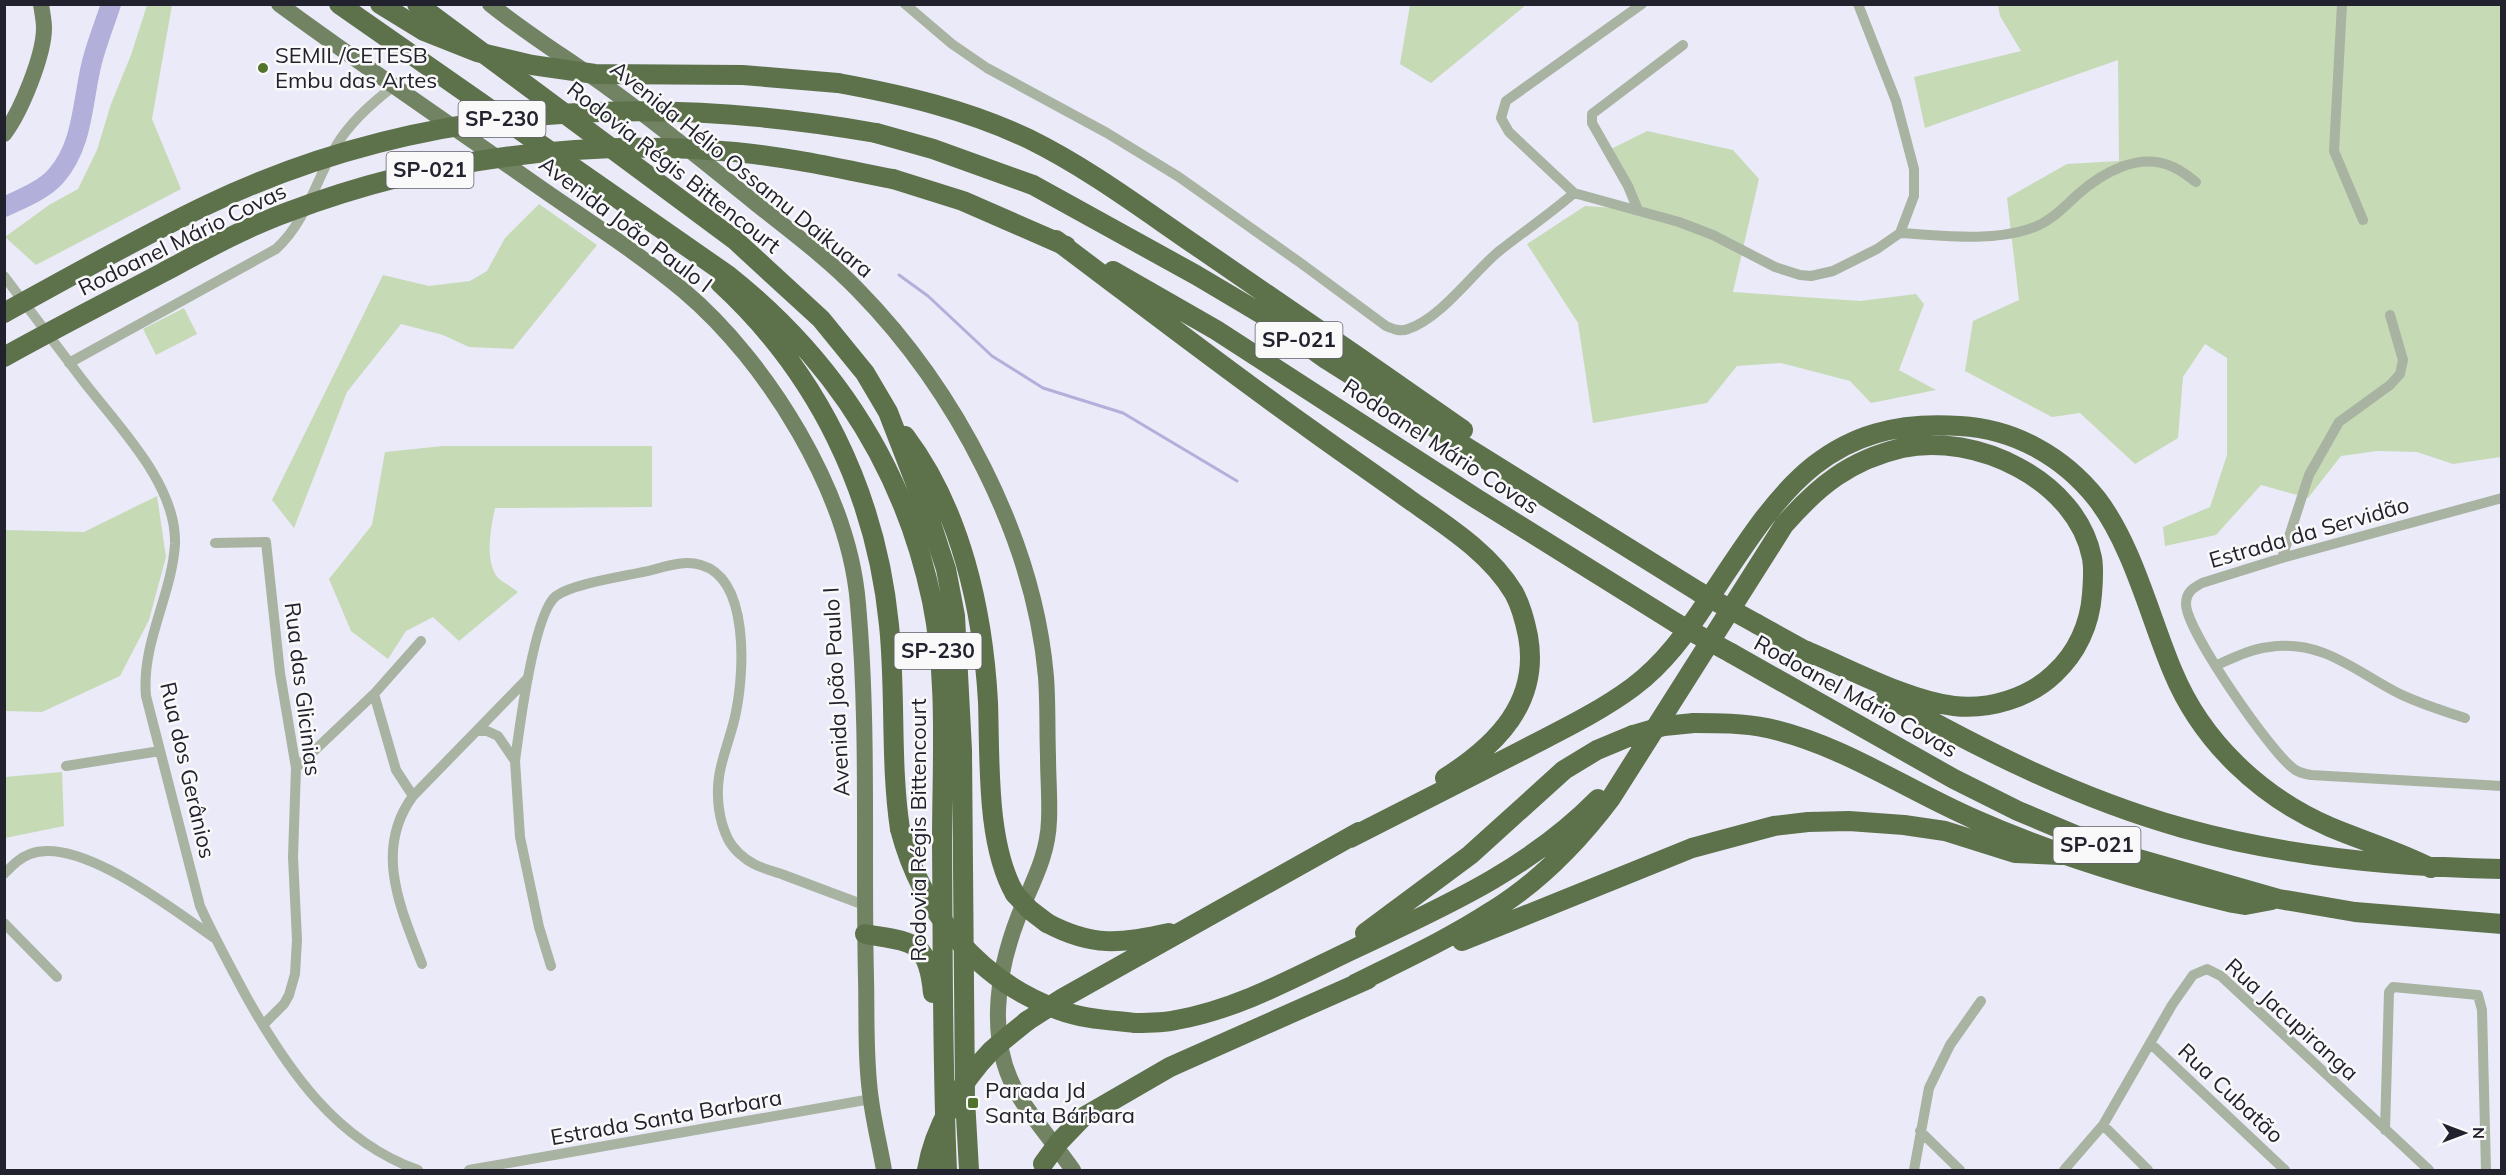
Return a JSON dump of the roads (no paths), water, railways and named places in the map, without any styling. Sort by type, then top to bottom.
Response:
[{"type":"highway","name":"Rodovia Régis Bittencourt","points":[[339,4],[729,276],[763,303],[821,364],[848,401],[898,491],[916,542],[932,602],[942,706],[944,1103],[947,1170]]},
{"type":"highway","points":[[380,4],[435,35],[477,52],[532,65],[595,74],[743,75],[838,83],[908,96],[969,114],[1029,140],[1084,170],[1418,399],[1568,509]]},
{"type":"highway","name":"Rodovia Régis Bittencourt","points":[[417,4],[735,240],[821,319],[866,374],[888,412],[931,523],[945,569],[955,616],[962,750],[965,1110],[969,1170]]},
{"type":"highway","name":"Rodoanel Mário Covas","points":[[4,313],[208,204],[299,167],[412,134],[540,114],[609,111],[684,112],[760,117],[811,122],[876,133],[987,167],[1033,185],[1196,274],[1270,319],[1326,359],[1699,592],[1942,727],[2008,760],[2127,810],[2184,828],[2292,852],[2431,868],[2502,869]]},
{"type":"highway","name":"Rodoanel Mário Covas","points":[[4,357],[249,229],[288,212],[425,171],[513,154],[584,148],[675,148],[736,152],[805,162],[893,179],[963,201],[1056,240],[1140,285],[1216,330],[1477,499],[1676,622],[1880,739],[2018,812],[2118,854],[2279,899],[2355,912],[2502,924]]},
{"type":"highway","points":[[665,232],[733,295],[763,328],[795,370],[811,392],[833,431],[866,505],[882,571],[890,625],[896,804],[900,829],[913,869],[933,908],[953,937],[979,964],[1018,992],[1059,1011],[1098,1019],[1135,1023],[1174,1021],[1208,1013],[1248,998],[1437,910],[1525,861],[1583,814],[1610,786],[1636,742],[1686,681],[1784,525],[1807,499],[1831,478],[1854,465],[1878,455],[1915,447],[1979,451],[2017,467],[2039,481],[2070,510],[2087,541],[2092,559],[2092,601],[2086,625],[2072,654],[2044,683],[2007,701],[1971,707],[1933,702],[1908,694],[1802,649]]},
{"type":"highway","points":[[927,1170],[944,1119],[963,1087],[990,1052],[1027,1021],[1063,998],[1350,837],[1458,770],[1486,749],[1516,713],[1530,672],[1530,647],[1525,618],[1514,593],[1498,572],[1475,549],[1436,518],[1308,428],[1056,240]]},
{"type":"highway","points":[[888,412],[921,456],[944,504],[968,573],[980,626],[998,852],[1007,880],[1015,894],[1047,923],[1070,935],[1096,941],[1127,941],[1192,927]]},
{"type":"highway","points":[[1350,837],[1554,734],[1599,709],[1639,682],[1688,631],[1762,519],[1787,489],[1815,463],[1863,436],[1889,429],[1946,425],[1994,429],[2027,442],[2056,460],[2097,499],[2112,523],[2130,561],[2174,675],[2190,705],[2232,761],[2262,789],[2291,808],[2325,825],[2408,856],[2431,868]]},
{"type":"highway","points":[[1321,964],[1402,907],[1470,855],[1564,770],[1597,750],[1636,742],[1664,726],[1694,723],[1733,723],[1796,736],[1887,774],[1972,819],[2060,855],[2233,903],[2245,905],[2279,899]]},
{"type":"highway","points":[[1355,984],[1460,930],[1494,910],[1527,886],[1590,826],[1611,798],[1636,742]]},
{"type":"highway","points":[[1041,1167],[1059,1142],[1082,1118],[1170,1067],[1355,984],[1692,848],[1774,826],[1849,821],[1945,831],[2015,853],[2060,855]]},
{"type":"highway","points":[[865,934],[917,945],[927,961],[932,977],[944,1103]]},
{"type":"main road","points":[[41,4],[45,29]]},
{"type":"main road","points":[[4,134],[25,98],[45,29],[48,4]]},
{"type":"main road","name":"Avenida João Paulo I","points":[[279,4],[617,241],[684,291],[716,321],[762,375],[801,439],[834,505],[850,554],[858,600],[864,705],[866,1037],[871,1099],[884,1170]]},
{"type":"main road","name":"Avenida Hélio Ossamu Daikuara","points":[[490,4],[519,28],[607,87],[822,257],[864,296],[906,346],[971,441],[997,499],[1027,583],[1042,647],[1046,677],[1049,819],[1047,844],[1041,868],[1018,917],[1008,949],[999,988],[997,1013],[1000,1045],[1007,1073],[1021,1100],[1073,1170]]},
{"type":"street","points":[[905,4],[952,44],[987,68],[1107,133],[1179,177],[1386,326],[1394,329],[1407,329],[1421,323],[1451,299],[1498,253],[1574,193]]},
{"type":"street","points":[[1642,4],[1506,101],[1502,108],[1501,118],[1509,132],[1574,193],[1638,210],[1705,232],[1775,267],[1811,276],[1833,271],[1877,249],[1900,233],[1914,196],[1914,169],[1896,101],[1858,4]]},
{"type":"street","points":[[2342,4],[2334,151],[2363,220]]},
{"type":"street","points":[[1638,210],[1628,186],[1592,123],[1592,114],[1683,45]]},
{"type":"street","points":[[69,363],[276,249],[286,241],[297,225],[337,145],[368,108],[394,86]]},
{"type":"street","points":[[1900,233],[1956,236],[2025,231],[2057,214],[2101,177],[2133,163],[2162,162],[2196,182]]},
{"type":"street","name":"Rua dos Gerânios","points":[[4,276],[101,404],[129,435],[164,495],[172,518],[175,532],[173,557],[148,663],[145,686],[148,705],[200,906],[214,938],[262,1025]]},
{"type":"street","points":[[2283,558],[2309,475],[2339,422],[2390,385],[2400,374],[2403,360],[2390,315]]},
{"type":"street","points":[[2500,499],[2502,511]]},
{"type":"street","name":"Estrada da Servidão","points":[[2500,499],[2283,558],[2202,583],[2191,589],[2187,596],[2186,606],[2189,618],[2217,664],[2271,744],[2294,769],[2301,773],[2502,786]]},
{"type":"street","name":"Rua das Glicinias","points":[[215,543],[266,542],[280,672],[296,768],[293,833],[297,940],[295,974],[293,986],[284,1004],[262,1025]]},
{"type":"street","points":[[551,966],[539,927],[520,837],[515,761],[528,678],[543,617],[554,598],[562,592],[665,566],[684,563],[699,564],[709,568],[728,585],[738,615],[741,653],[736,712],[719,777],[719,806],[728,839],[735,850],[753,864],[864,905]]},
{"type":"street","points":[[296,768],[374,694],[421,641]]},
{"type":"street","points":[[2217,664],[2267,647],[2319,650],[2400,693],[2465,718]]},
{"type":"street","points":[[422,964],[400,907],[394,883],[392,860],[396,830],[401,815],[413,796],[528,678]]},
{"type":"street","points":[[374,694],[396,770],[402,783],[413,796]]},
{"type":"street","points":[[477,731],[487,731],[498,736],[515,761]]},
{"type":"street","points":[[66,766],[160,751]]},
{"type":"street","points":[[4,874],[31,853],[57,851],[82,857],[134,884],[214,938]]},
{"type":"street","points":[[4,923],[57,977]]},
{"type":"street","name":"Rua Jacupiranga","points":[[2064,1170],[2103,1125],[2150,1043],[2193,975],[2200,970],[2213,971],[2234,987],[2429,1170]]},
{"type":"street","points":[[2385,1130],[2387,996],[2393,987],[2478,994],[2482,1010],[2486,1170]]},
{"type":"street","points":[[1914,1170],[1929,1088],[1950,1045],[1981,1001]]},
{"type":"street","points":[[262,1025],[303,1085],[333,1117],[363,1141],[395,1161],[418,1170]]},
{"type":"street","name":"Rua Cubatão","points":[[2150,1043],[2285,1170]]},
{"type":"street","name":"Estrada Santa Barbara","points":[[469,1170],[871,1099]]},
{"type":"street","points":[[2103,1125],[2148,1170]]},
{"type":"street","points":[[1920,1131],[1960,1170]]},
{"type":"waterway","points":[[4,207],[45,186],[65,164],[77,136],[92,62],[111,4]]},
{"type":"waterway","points":[[899,275],[928,296],[992,356],[1043,388],[1123,413],[1237,481]]},
{"type":"place","name":"SEMIL/CETESB Embu das Artes","points":[[263,68]]},
{"type":"place","name":"Parada Jd Santa Bárbara","points":[[973,1103]]}]
